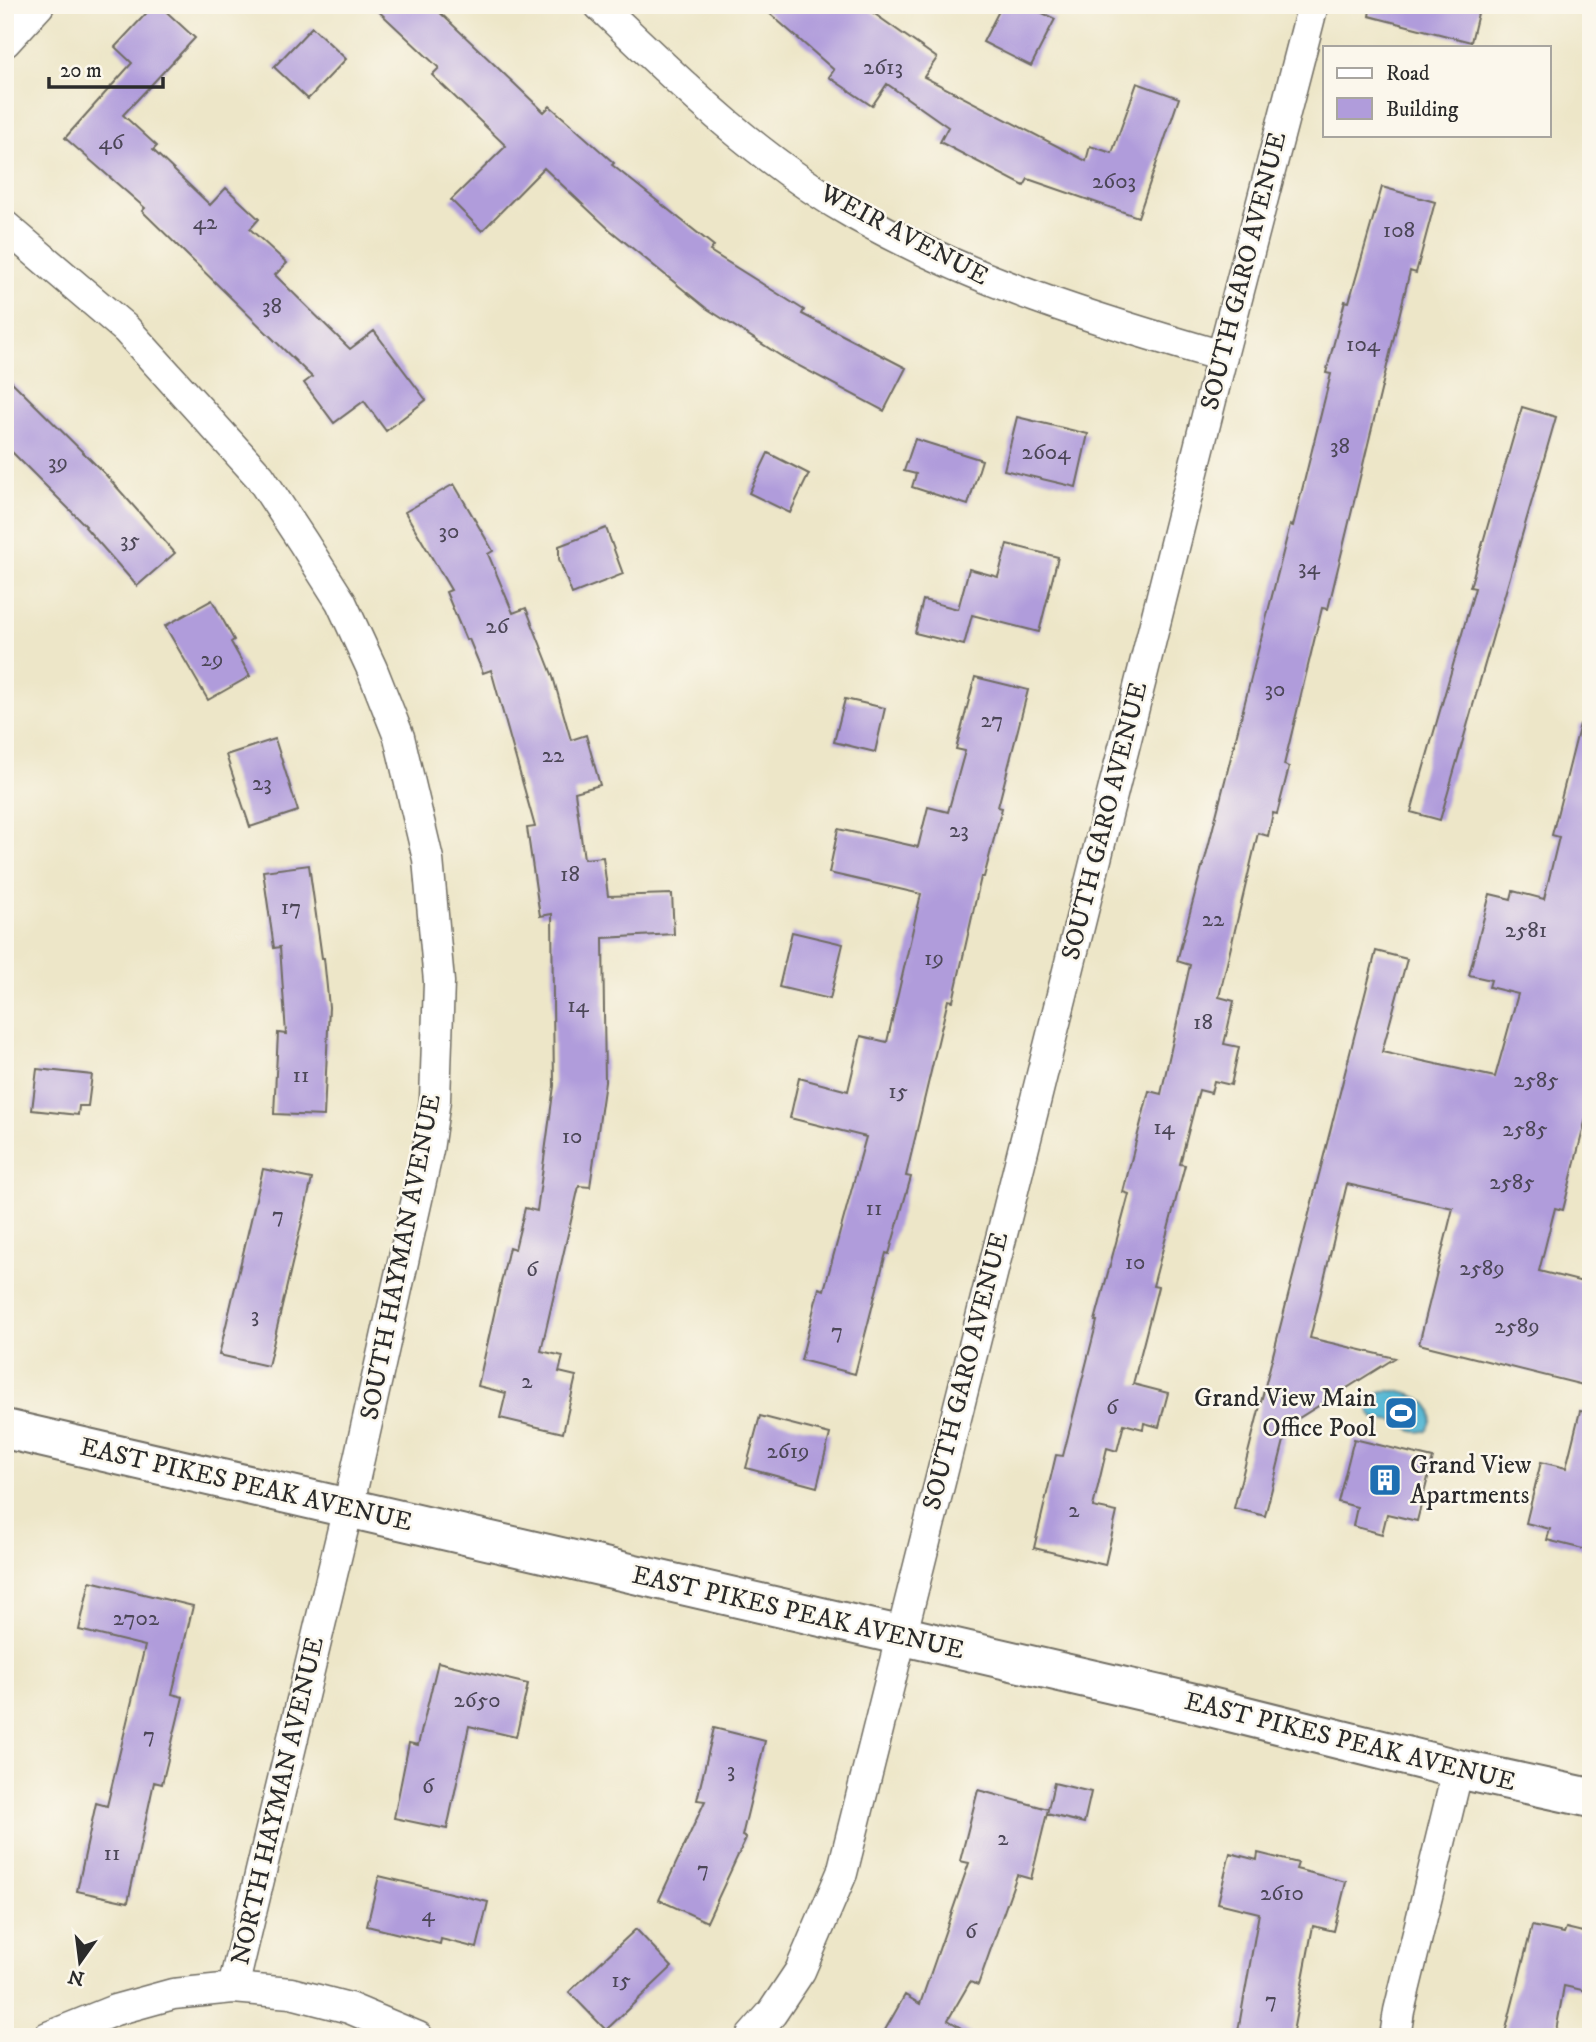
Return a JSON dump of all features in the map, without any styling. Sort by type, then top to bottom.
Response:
[{"type":"main road","name":"EAST PIKES PEAK AVENUE","points":[[5,1429],[1189,1702],[1458,1769],[1591,1798]]},
{"type":"street","points":[[5,42],[39,5]]},
{"type":"street","name":"WEIR AVENUE","points":[[599,5],[691,94],[739,135],[856,216],[933,256],[1008,289],[1079,314],[1222,356]]},
{"type":"street","name":"SOUTH GARO AVENUE","points":[[751,2037],[772,2013],[800,1971],[842,1872],[1222,356],[1313,5]]},
{"type":"street","name":"SOUTH HAYMAN AVENUE","points":[[5,226],[125,329],[260,477],[341,602],[399,737],[428,859],[439,982],[435,1100],[418,1199],[348,1508]]},
{"type":"street","name":"NORTH HAYMAN AVENUE","points":[[48,2037],[115,2010],[173,1994],[233,1988],[348,1508]]},
{"type":"street","points":[[1395,2037],[1458,1769]]},
{"type":"street","points":[[233,1988],[291,1993],[349,2008],[418,2037]]},
{"type":"water","name":"Grand View Main Office Pool","points":[[1383,1391],[1402,1392],[1427,1404],[1431,1411],[1431,1420],[1427,1430],[1414,1431],[1393,1421],[1374,1418],[1369,1410],[1370,1402]]},
{"type":"building","points":[[154,5],[159,5],[195,38],[123,115],[157,146],[153,150],[210,205],[226,188],[259,219],[250,229],[287,263],[275,275],[350,349],[374,331],[426,400],[386,431],[364,401],[334,423],[304,383],[312,377],[142,211],[145,208],[65,138],[132,63],[115,47]]},
{"type":"building","points":[[372,5],[432,5],[544,112],[550,106],[614,163],[612,165],[714,246],[710,251],[804,310],[802,314],[906,368],[884,411],[784,358],[706,308],[610,230],[544,168],[482,231],[451,200],[506,146],[432,75],[439,68]]},
{"type":"building","points":[[760,5],[862,5],[937,58],[924,77],[1086,161],[1090,146],[1112,153],[1137,83],[1179,98],[1138,217],[1028,179],[1024,186],[940,142],[948,127],[887,84],[872,106],[829,77],[834,70]]},
{"type":"building","points":[[1002,5],[1026,5],[1055,19],[1031,66],[983,42]]},
{"type":"building","points":[[1371,5],[1480,5],[1471,42],[1369,16]]},
{"type":"building","points":[[312,27],[346,59],[308,99],[274,67]]},
{"type":"building","points":[[1382,187],[1435,202],[1416,273],[1410,271],[1328,609],[1322,608],[1284,765],[1289,767],[1277,814],[1273,813],[1268,836],[1258,833],[1219,997],[1234,1001],[1224,1044],[1239,1047],[1231,1085],[1214,1081],[1211,1093],[1199,1090],[1180,1164],[1185,1165],[1153,1286],[1158,1287],[1133,1384],[1168,1393],[1159,1427],[1144,1423],[1143,1429],[1124,1424],[1117,1451],[1107,1448],[1093,1507],[1117,1512],[1105,1565],[1034,1548],[1056,1455],[1063,1456],[1129,1194],[1123,1192],[1149,1091],[1161,1094],[1190,965],[1177,961],[1290,525],[1293,526],[1331,374],[1326,373],[1345,301],[1349,302]]},
{"type":"building","points":[[5,375],[106,475],[175,553],[137,586],[86,526],[5,445]]},
{"type":"building","points":[[1522,407],[1556,417],[1440,820],[1411,812],[1475,588],[1470,587]]},
{"type":"building","points":[[1017,417],[1088,434],[1076,487],[1004,470]]},
{"type":"building","points":[[915,439],[982,460],[968,505],[912,487],[916,474],[904,471]]},
{"type":"building","points":[[768,453],[809,474],[790,513],[749,493]]},
{"type":"building","points":[[454,484],[493,551],[488,554],[513,613],[526,608],[553,677],[571,740],[586,735],[600,785],[575,792],[584,859],[603,857],[608,896],[672,894],[674,934],[603,938],[605,1082],[590,1187],[579,1186],[541,1351],[563,1356],[559,1372],[576,1376],[563,1433],[500,1418],[506,1393],[478,1386],[509,1247],[515,1249],[525,1208],[537,1211],[554,1086],[552,914],[540,916],[527,828],[535,827],[491,670],[483,673],[446,592],[451,590],[405,512]]},
{"type":"building","points":[[606,528],[623,574],[572,594],[559,559],[559,546]]},
{"type":"building","points":[[1007,544],[1058,557],[1039,632],[972,615],[964,645],[915,633],[923,600],[958,609],[969,569],[998,577]]},
{"type":"building","points":[[212,600],[250,676],[208,700],[165,626]]},
{"type":"building","points":[[975,677],[1028,690],[998,807],[1002,808],[984,877],[981,877],[953,1001],[948,1000],[906,1176],[911,1177],[889,1254],[886,1253],[855,1374],[801,1360],[819,1288],[824,1290],[866,1137],[790,1118],[799,1078],[848,1091],[861,1036],[887,1042],[921,894],[829,873],[838,829],[918,847],[928,807],[948,812],[965,751],[956,749]]},
{"type":"building","points":[[845,699],[885,708],[875,752],[834,742]]},
{"type":"building","points":[[1580,724],[1591,725],[1591,1098],[1563,1210],[1555,1208],[1539,1271],[1591,1284],[1591,1387],[1419,1344],[1453,1208],[1347,1184],[1310,1338],[1395,1358],[1288,1425],[1265,1516],[1234,1508],[1376,951],[1407,959],[1382,1052],[1495,1077],[1518,994],[1489,987],[1491,980],[1469,975],[1490,894],[1511,899],[1513,891],[1544,899],[1559,837],[1552,835]]},
{"type":"building","points":[[275,739],[298,811],[250,827],[226,755]]},
{"type":"building","points":[[309,865],[329,1007],[324,1116],[274,1114],[278,1033],[286,1034],[280,947],[274,948],[263,871]]},
{"type":"building","points":[[792,932],[843,944],[830,999],[779,987]]},
{"type":"building","points":[[37,1069],[92,1075],[88,1106],[79,1106],[78,1115],[32,1110]]},
{"type":"building","points":[[263,1169],[312,1179],[268,1366],[219,1355]]},
{"type":"building","points":[[1580,1411],[1591,1413],[1591,1551],[1547,1540],[1550,1529],[1526,1523],[1541,1462],[1566,1468]]},
{"type":"building","points":[[760,1416],[830,1434],[817,1487],[746,1468]]},
{"type":"building","name":"Grand View Apartments","points":[[1354,1439],[1433,1458],[1417,1521],[1387,1514],[1382,1534],[1353,1526],[1357,1507],[1338,1502]]},
{"type":"building","points":[[90,1581],[193,1606],[172,1694],[183,1697],[162,1784],[154,1782],[128,1902],[77,1891],[96,1803],[107,1806],[145,1646],[79,1630]]},
{"type":"building","points":[[438,1662],[528,1684],[516,1737],[469,1726],[447,1829],[394,1818],[409,1743],[418,1745]]},
{"type":"building","points":[[714,1728],[765,1741],[742,1836],[746,1838],[707,1922],[659,1900],[705,1801],[697,1800]]},
{"type":"building","points":[[1054,1783],[1091,1792],[1084,1823],[1047,1814]]},
{"type":"building","points":[[978,1790],[1048,1809],[1031,1879],[1017,1875],[978,1985],[970,1982],[948,2020],[976,2037],[881,2037],[905,1995],[920,2004],[969,1863],[960,1861]]},
{"type":"building","points":[[1230,1853],[1257,1860],[1258,1853],[1298,1863],[1296,1869],[1346,1882],[1334,1931],[1313,1926],[1292,2037],[1237,2037],[1259,1913],[1218,1903]]},
{"type":"building","points":[[379,1876],[488,1902],[477,1948],[441,1939],[440,1944],[367,1926]]},
{"type":"building","points":[[1532,1926],[1564,1933],[1566,1928],[1591,1934],[1591,1992],[1564,1986],[1555,2037],[1504,2037]]},
{"type":"building","points":[[636,1929],[672,1967],[606,2030],[569,1992]]},
{"type":"place","name":"Grand View Main Office Pool","points":[[1401,1413]]},
{"type":"place","name":"Grand View Apartments","points":[[1385,1480]]}]
